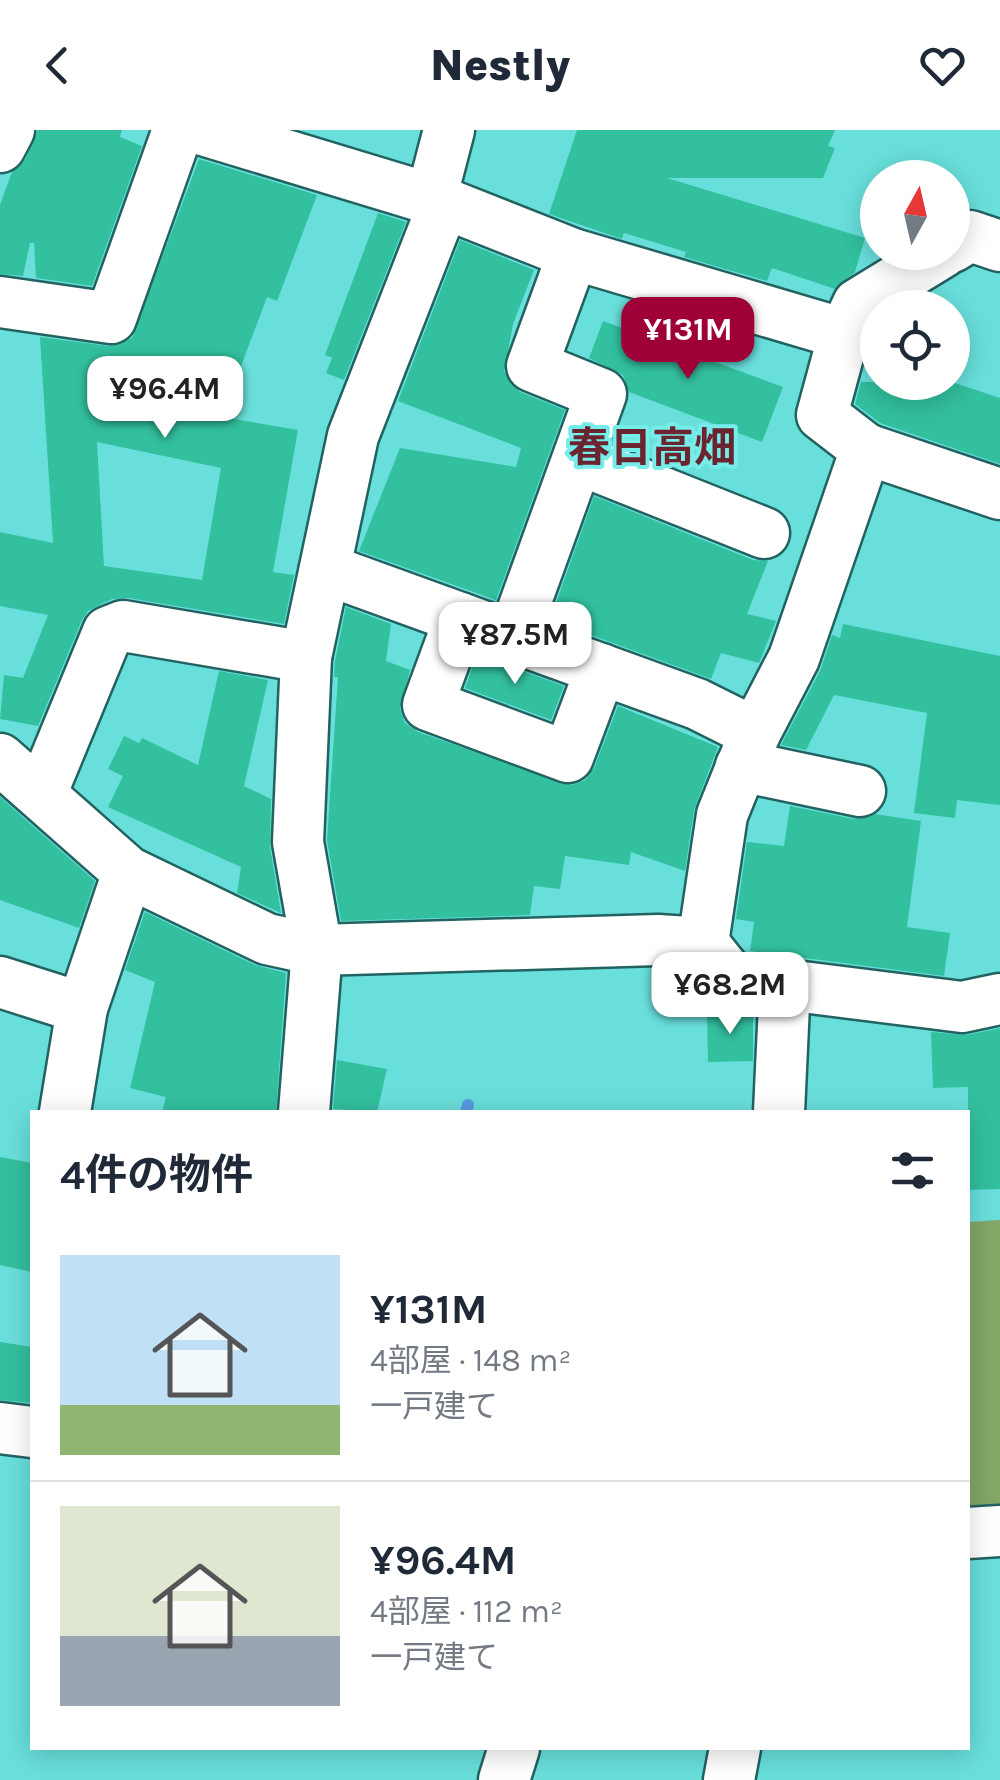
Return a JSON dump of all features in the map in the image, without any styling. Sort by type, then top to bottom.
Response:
[{"type":"street","points":[[0,147],[10,130]]},
{"type":"street","points":[[0,302],[111,318],[178,130]]},
{"type":"street","points":[[203,130],[438,200],[573,254],[844,334]]},
{"type":"street","points":[[304,1110],[317,950],[298,842],[306,657],[352,436],[438,200],[449,130]]},
{"type":"street","points":[[973,239],[858,304],[844,334],[822,415],[866,449],[1000,494]]},
{"type":"street","points":[[512,638],[601,394],[532,366],[573,254]]},
{"type":"street","points":[[703,943],[722,815],[748,750],[794,658],[866,449]]},
{"type":"street","points":[[578,458],[764,533]]},
{"type":"street","points":[[325,569],[697,704],[748,750],[860,791]]},
{"type":"street","points":[[460,618],[428,705],[568,758],[601,669]]},
{"type":"street","points":[[42,792],[108,632],[123,626],[306,657]]},
{"type":"street","points":[[0,759],[42,792],[128,872],[267,939],[317,950],[658,940],[703,943],[732,978],[962,1006],[1000,999]]},
{"type":"street","points":[[64,1110],[82,1008],[128,872]]},
{"type":"street","points":[[0,982],[82,1008]]},
{"type":"street","points":[[778,1110],[785,983]]},
{"type":"street","points":[[0,1428],[30,1432]]},
{"type":"street","points":[[970,1533],[1000,1531]]},
{"type":"street","points":[[504,1780],[513,1750]]},
{"type":"street","points":[[729,1780],[735,1750]]},
{"type":"green space","points":[[1000,1220],[1000,1508],[970,1510],[970,1222]]},
{"type":"building","points":[[38,130],[122,130],[120,137],[142,146],[92,286],[36,278],[34,243],[30,243],[23,276],[0,274],[0,205],[12,172],[25,160]]},
{"type":"building","points":[[577,130],[835,130],[828,146],[835,148],[823,178],[667,178],[860,236],[860,255],[855,272],[835,289],[772,268],[767,281],[684,257],[686,252],[624,233],[622,239],[549,214]]},
{"type":"building","points":[[199,159],[317,195],[277,301],[267,297],[222,417],[298,430],[273,572],[294,575],[284,624],[128,598],[112,599],[88,611],[82,620],[38,726],[0,719],[4,675],[23,678],[48,615],[0,606],[0,532],[53,543],[40,337],[108,346],[132,338]],"holes":[[[97,442],[221,468],[202,580],[104,566]]]},
{"type":"building","points":[[378,213],[406,222],[344,380],[326,373],[332,358],[325,355]]},
{"type":"building","points":[[460,240],[534,270],[513,324],[504,372],[520,392],[565,410],[496,600],[359,551],[400,448],[516,467],[521,448],[398,401]]},
{"type":"building","points":[[603,321],[783,387],[762,442],[629,392],[623,375],[589,358]]},
{"type":"building","points":[[860,386],[860,400],[970,400],[970,388],[1000,398],[1000,464],[880,423],[855,404]]},
{"type":"building","points":[[594,496],[753,560],[768,561],[747,614],[776,621],[759,663],[721,653],[711,679],[550,620]]},
{"type":"building","points":[[346,607],[391,624],[386,661],[410,670],[400,709],[405,723],[418,732],[572,785],[585,780],[594,768],[618,706],[718,747],[694,810],[685,871],[631,852],[629,865],[565,856],[560,889],[534,886],[530,915],[341,921],[327,840],[338,677],[334,677],[335,661]]},
{"type":"building","points":[[843,624],[1000,656],[1000,805],[957,800],[955,818],[914,813],[927,713],[834,695],[806,750],[781,745],[820,671],[832,635],[840,638]]},
{"type":"building","points":[[477,655],[564,686],[551,720],[465,688]]},
{"type":"building","points":[[219,671],[268,680],[244,786],[271,799],[270,847],[281,913],[237,893],[241,867],[108,807],[123,776],[108,769],[124,736],[139,743],[142,738],[198,765]]},
{"type":"building","points":[[0,797],[95,881],[79,928],[0,900]]},
{"type":"building","points":[[790,806],[854,819],[875,814],[921,821],[907,927],[950,933],[944,976],[750,951],[754,922],[736,919],[747,842],[784,846]]},
{"type":"building","points":[[145,912],[255,965],[286,973],[276,1110],[163,1110],[166,1097],[130,1088],[155,982],[125,970]]},
{"type":"building","points":[[753,1011],[753,1061],[708,1062],[707,1013]]},
{"type":"building","points":[[1000,1028],[1000,1189],[970,1190],[968,1087],[933,1088],[931,1032],[967,1035]]},
{"type":"building","points":[[337,1060],[387,1069],[377,1110],[333,1109]]},
{"type":"building","points":[[0,1157],[30,1163],[30,1272],[0,1265]]},
{"type":"building","points":[[0,1342],[30,1347],[30,1403],[0,1400]]},
{"type":"waterway","points":[[467,1110],[468,1105]]},
{"type":"district","name":"春日高畑","points":[[652,448]]}]
